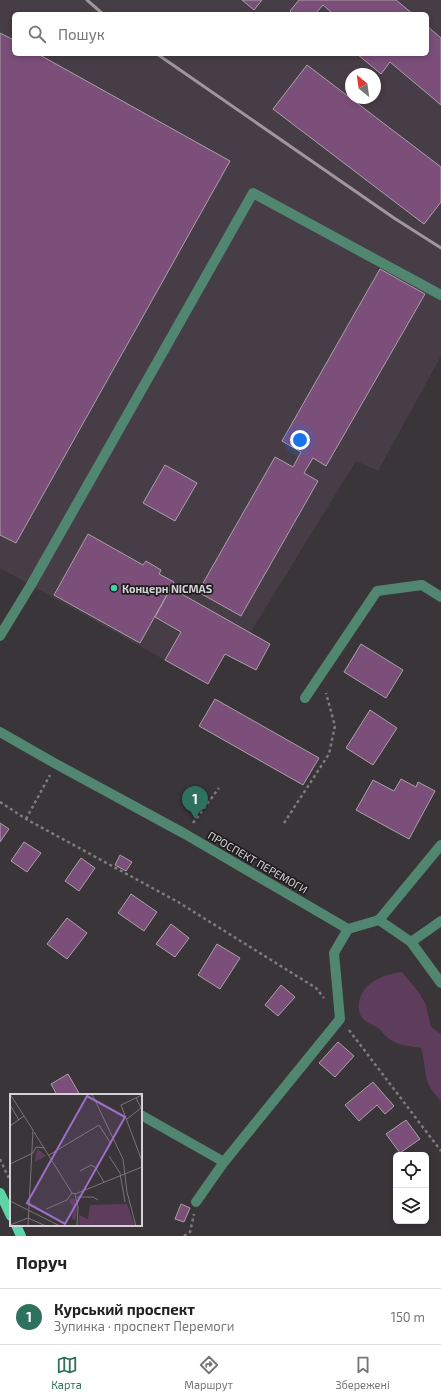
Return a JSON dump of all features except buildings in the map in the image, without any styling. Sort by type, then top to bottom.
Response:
[{"type":"main road","points":[[2,1197],[10,1214]]},
{"type":"main road","points":[[16,1226],[21,1236]]},
{"type":"street","points":[[0,636],[31,585],[253,193],[441,295]]},
{"type":"street","points":[[305,698],[377,591],[422,585],[441,597]]},
{"type":"street","name":"ПРОСПЕКТ ПЕРЕМОГИ","points":[[0,732],[185,834],[348,929]]},
{"type":"street","points":[[196,1202],[224,1162],[340,1019],[334,953],[348,929],[379,920],[441,845]]},
{"type":"street","points":[[379,920],[411,942],[441,983]]},
{"type":"street","points":[[411,942],[441,921]]},
{"type":"street","points":[[142,1116],[224,1162]]},
{"type":"path","points":[[284,823],[329,754],[335,726],[320,675]]},
{"type":"path","points":[[26,818],[56,764]]},
{"type":"path","points":[[185,834],[219,788]]},
{"type":"path","points":[[0,802],[26,818],[178,902],[316,988],[326,1001]]},
{"type":"path","points":[[340,1019],[441,1151]]},
{"type":"path","points":[[0,1159],[10,1181]]},
{"type":"path","points":[[184,1236],[190,1232],[196,1202]]},
{"type":"shaded area","points":[[0,0],[441,0],[441,356],[378,471],[356,461],[250,633],[270,644],[256,670],[225,654],[208,684],[0,568]]},
{"type":"shaded area","points":[[402,972],[420,994],[426,1005],[431,1027],[441,1034],[441,1101],[428,1083],[421,1048],[393,1041],[378,1028],[364,1020],[359,1012],[360,998],[371,983],[377,979]]},
{"type":"railway","points":[[87,0],[101,12]]},
{"type":"railway","points":[[160,56],[394,218],[441,248]]},
{"type":"place","name":"Концерн NICMAS","points":[[114,588]]},
{"type":"place","name":"Курський проспект","points":[[195,819]]}]
